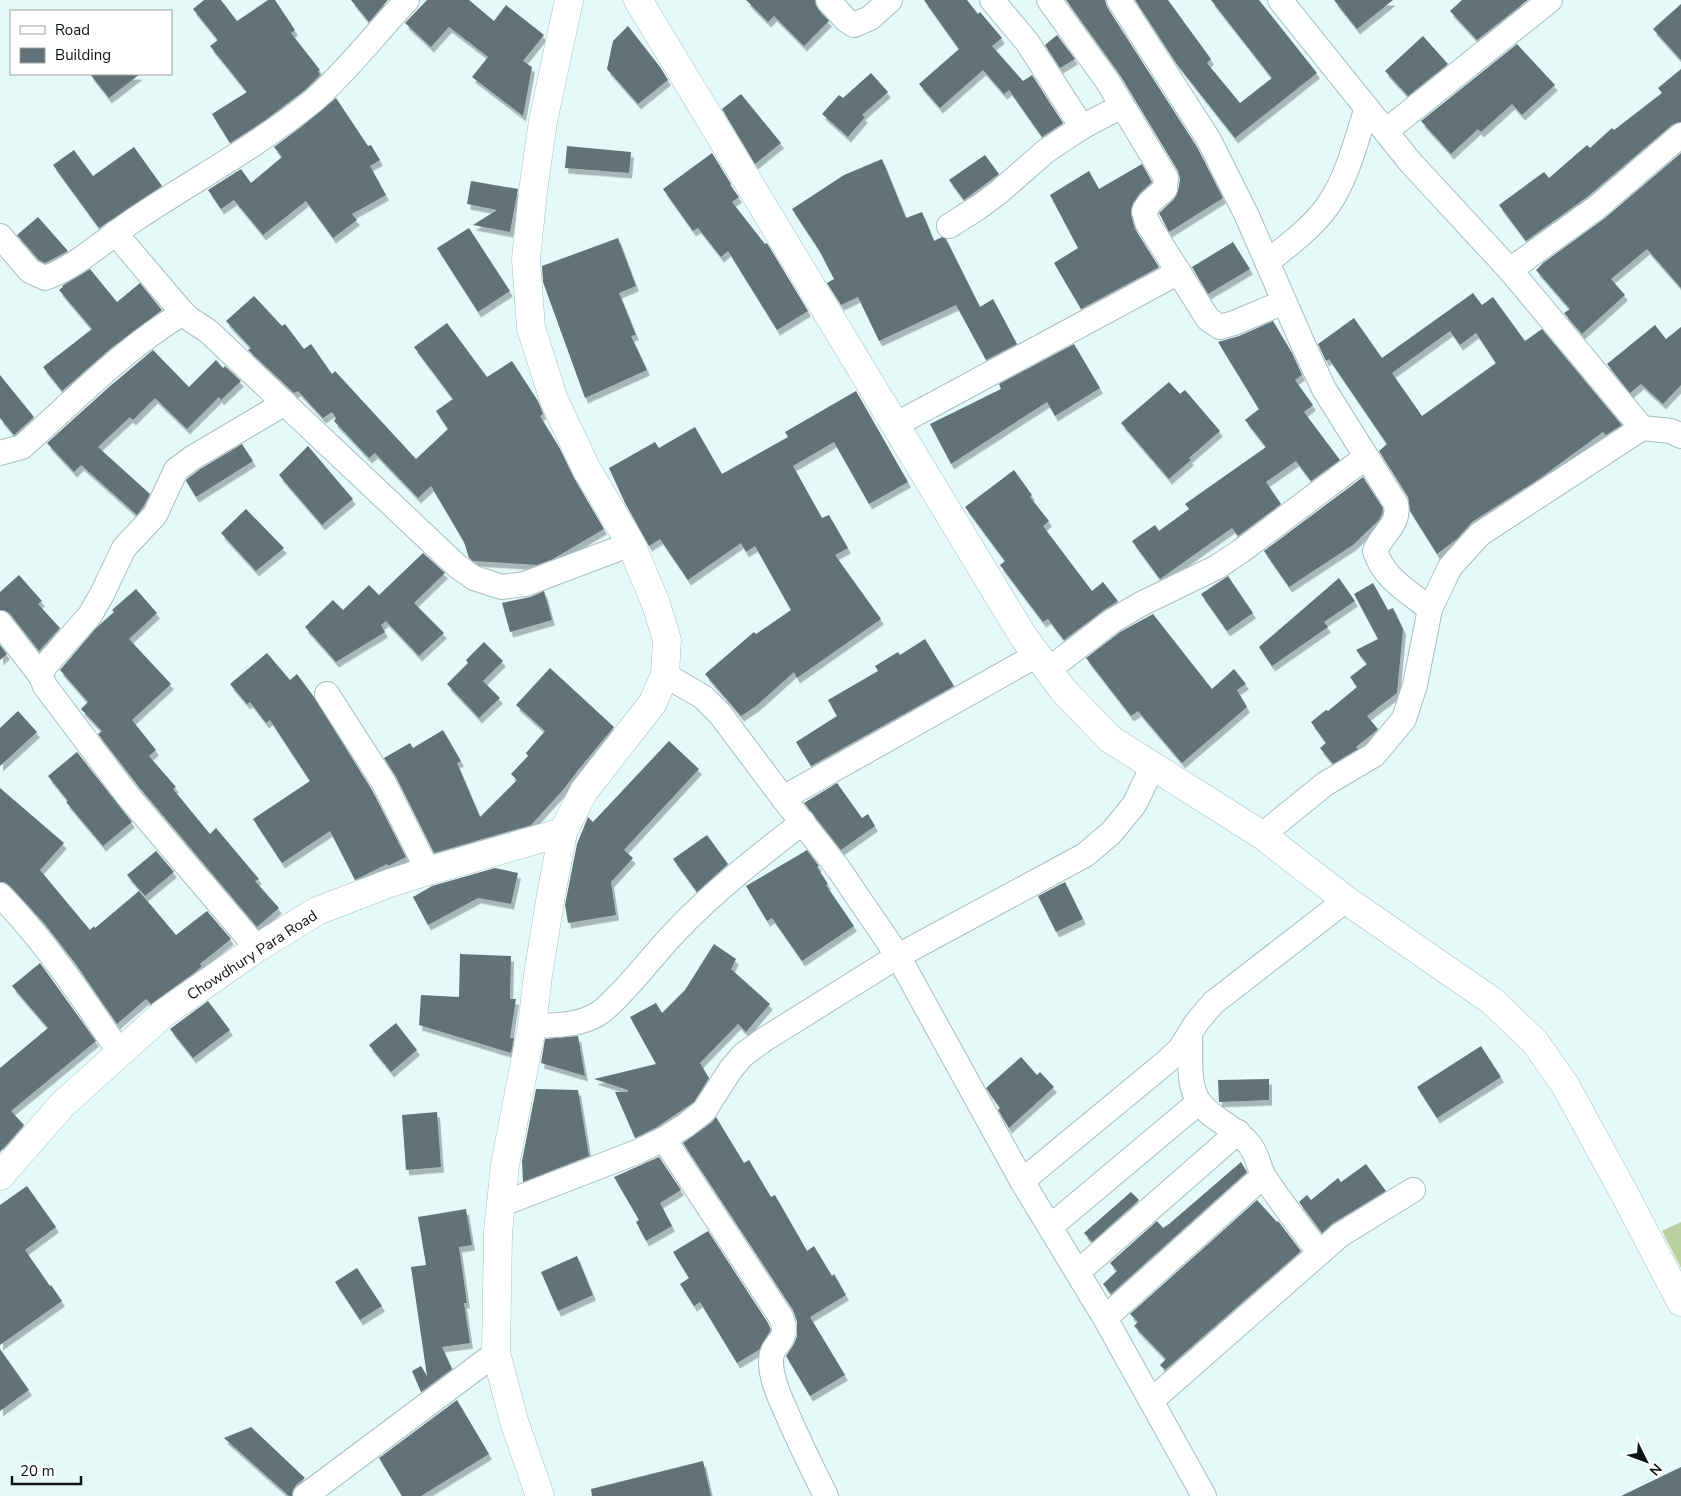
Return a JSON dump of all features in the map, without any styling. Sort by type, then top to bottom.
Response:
[{"type":"main road","points":[[540,1496],[514,1421],[496,1353],[496,1281],[500,1205],[505,1165],[532,1026],[538,975],[563,832],[584,792],[652,704],[665,675],[667,640],[656,604],[631,544],[586,468],[554,400],[531,328],[526,259],[533,191],[543,122],[569,0]]},
{"type":"main road","points":[[638,0],[1023,636],[1063,690],[1110,739],[1262,835],[1346,900],[1492,1001],[1535,1042],[1565,1085],[1681,1302]]},
{"type":"main road","name":"Chowdhury Para Road","points":[[0,1176],[63,1104],[164,1013],[257,948],[316,911],[390,883],[563,832]]},
{"type":"street","points":[[0,236],[30,271],[45,278],[61,273],[115,233],[183,187],[282,124],[314,99],[359,54],[407,0]]},
{"type":"street","points":[[828,0],[846,20],[854,25],[870,18],[890,0]]},
{"type":"street","points":[[992,0],[1027,42],[1082,127]]},
{"type":"street","points":[[1049,0],[1108,82],[1166,178],[1165,189],[1150,202],[1144,212],[1147,222],[1208,319],[1220,327],[1284,302]]},
{"type":"street","points":[[1119,0],[1209,140],[1231,180],[1324,389],[1396,504],[1398,515],[1392,527],[1380,540],[1375,551],[1379,564],[1387,575],[1430,609]]},
{"type":"street","points":[[1280,0],[1412,163],[1510,270],[1642,428]]},
{"type":"street","points":[[1386,131],[1550,0]]},
{"type":"street","points":[[948,226],[978,207],[1046,151],[1082,127],[1122,106]]},
{"type":"street","points":[[1267,262],[1315,221],[1329,204],[1342,181],[1367,108]]},
{"type":"street","points":[[1510,270],[1596,208],[1681,135]]},
{"type":"street","points":[[115,233],[183,313],[208,331],[457,566],[474,578],[502,587],[525,584],[631,544]]},
{"type":"street","points":[[895,425],[1178,272]]},
{"type":"street","points":[[0,453],[22,447],[130,350],[183,313]]},
{"type":"street","points":[[41,676],[44,666],[90,616],[124,548],[155,515],[176,470],[192,458],[284,403]]},
{"type":"street","points":[[1262,835],[1325,784],[1374,756],[1404,719],[1416,685],[1430,609],[1450,566],[1480,534],[1642,428],[1671,432],[1681,436]]},
{"type":"street","points":[[783,798],[1043,662],[1141,604],[1209,571],[1241,551],[1366,457]]},
{"type":"street","points":[[0,623],[128,796],[257,948]]},
{"type":"street","points":[[665,675],[703,697],[720,714],[838,868],[898,956],[1022,1181],[1105,1318],[1204,1496]]},
{"type":"street","points":[[327,694],[384,783],[428,871]]},
{"type":"street","points":[[500,1205],[637,1152],[686,1125],[704,1111],[731,1069],[743,1055],[765,1039],[898,956],[1085,855],[1111,833],[1134,805],[1153,766]]},
{"type":"street","points":[[532,1026],[564,1025],[583,1022],[600,1012],[632,981],[675,932],[734,876],[802,822]]},
{"type":"street","points":[[0,895],[20,916],[70,979],[120,1053]]},
{"type":"street","points":[[1022,1181],[1165,1063],[1180,1049],[1197,1022],[1213,1003],[1346,900]]},
{"type":"street","points":[[1190,1034],[1193,1087],[1199,1102],[1238,1132],[1249,1144],[1258,1158],[1263,1176],[1320,1253]]},
{"type":"street","points":[[1050,1227],[1199,1102]]},
{"type":"street","points":[[1078,1272],[1238,1132]]},
{"type":"street","points":[[664,1138],[781,1317],[785,1333],[772,1352],[770,1361],[772,1372],[779,1396],[804,1454],[826,1496]]},
{"type":"street","points":[[1105,1318],[1263,1176]]},
{"type":"street","points":[[1151,1401],[1340,1235],[1413,1190]]},
{"type":"street","points":[[304,1496],[496,1353]]},
{"type":"green space","points":[[1681,1222],[1681,1268],[1662,1231]]},
{"type":"building","points":[[204,0],[221,0],[237,21],[268,0],[275,0],[295,30],[291,33],[320,70],[318,71],[320,75],[305,90],[264,121],[230,143],[212,114],[247,92],[210,46],[218,40],[193,9]]},
{"type":"building","points":[[351,0],[388,0],[369,22]]},
{"type":"building","points":[[427,0],[469,0],[494,21],[506,5],[544,35],[523,61],[532,67],[523,116],[472,77],[488,57],[449,27],[431,47],[405,23]]},
{"type":"building","points":[[746,0],[815,0],[818,9],[829,21],[804,46],[774,16],[768,22]]},
{"type":"building","points":[[924,0],[967,0],[1002,38],[992,46],[1023,81],[1032,75],[1063,123],[1042,137],[1009,90],[1004,94],[983,70],[940,108],[919,84],[959,49]]},
{"type":"building","points":[[1066,0],[1105,0],[1107,7],[1197,147],[1223,198],[1169,232],[1159,213],[1174,199],[1178,191],[1180,179],[1178,171],[1120,75]]},
{"type":"building","points":[[1135,0],[1168,0],[1211,59],[1207,63],[1240,103],[1272,78],[1211,0],[1259,0],[1317,73],[1235,138],[1176,63]]},
{"type":"building","points":[[1334,0],[1393,0],[1357,29]]},
{"type":"building","points":[[1462,0],[1528,0],[1477,40],[1450,11]]},
{"type":"building","points":[[1681,4],[1681,60],[1653,29]]},
{"type":"building","points":[[628,26],[668,80],[638,104],[607,69],[613,41]]},
{"type":"building","points":[[1057,35],[1075,59],[1060,68],[1045,45]]},
{"type":"building","points":[[1423,36],[1448,64],[1408,96],[1385,71]]},
{"type":"building","points":[[1517,44],[1555,85],[1522,115],[1512,104],[1481,132],[1478,129],[1451,154],[1421,121]]},
{"type":"building","points":[[1681,69],[1681,122],[1672,125],[1587,197],[1526,241],[1499,205],[1544,172],[1549,178],[1587,145],[1590,148],[1612,128],[1614,130],[1662,93],[1658,88]]},
{"type":"building","points":[[871,73],[888,92],[862,115],[865,117],[848,137],[822,114],[839,95],[843,98]]},
{"type":"building","points":[[91,75],[139,75],[109,98]]},
{"type":"building","points":[[741,94],[781,143],[755,164],[722,109]]},
{"type":"building","points":[[336,98],[368,146],[371,145],[380,160],[370,166],[386,195],[352,214],[357,220],[333,238],[306,201],[263,235],[234,200],[221,209],[208,190],[241,169],[251,183],[282,157],[274,147]]},
{"type":"building","points":[[567,146],[631,152],[629,173],[565,168]]},
{"type":"building","points":[[134,147],[162,186],[99,228],[53,165],[74,150],[93,176]]},
{"type":"building","points":[[712,153],[739,197],[732,202],[765,244],[767,243],[808,311],[777,330],[728,251],[721,257],[698,228],[693,231],[663,189]]},
{"type":"building","points":[[1681,153],[1681,288],[1647,249],[1611,279],[1625,295],[1582,334],[1564,313],[1570,309],[1536,270],[1605,218]]},
{"type":"building","points":[[985,155],[999,174],[964,200],[949,180]]},
{"type":"building","points":[[882,159],[906,218],[922,212],[934,241],[942,237],[946,239],[980,307],[993,299],[1017,344],[986,360],[956,305],[879,341],[858,297],[841,305],[827,283],[834,279],[819,250],[792,209],[844,175]]},
{"type":"building","points":[[1142,164],[1152,182],[1133,203],[1131,215],[1135,229],[1159,267],[1081,309],[1054,263],[1078,248],[1050,195],[1089,171],[1099,189]]},
{"type":"building","points":[[471,181],[518,189],[510,232],[473,225],[497,210],[467,204]]},
{"type":"building","points":[[38,217],[68,251],[45,263],[39,260],[17,235]]},
{"type":"building","points":[[469,228],[510,291],[478,312],[437,248]]},
{"type":"building","points":[[618,238],[636,286],[619,293],[636,335],[631,336],[647,370],[585,398],[543,282],[542,266]]},
{"type":"building","points":[[1233,242],[1250,269],[1208,294],[1192,267]]},
{"type":"building","points":[[90,269],[117,302],[140,283],[162,310],[110,349],[62,391],[43,367],[92,329],[59,290],[62,286]]},
{"type":"building","points":[[1473,293],[1482,305],[1493,297],[1525,341],[1542,329],[1622,425],[1606,435],[1603,432],[1539,479],[1472,522],[1457,539],[1437,554],[1410,511],[1408,497],[1379,451],[1387,444],[1329,359],[1326,361],[1318,344],[1354,318],[1382,358]],"holes":[[[1450,331],[1460,345],[1476,333],[1496,363],[1422,416],[1392,373]]]},
{"type":"building","points":[[254,296],[282,326],[285,324],[304,349],[311,344],[332,374],[335,371],[416,459],[448,429],[436,411],[453,399],[414,347],[447,323],[487,377],[512,361],[538,401],[543,414],[540,416],[604,529],[553,559],[537,565],[473,561],[469,558],[464,542],[431,486],[418,498],[375,453],[369,458],[334,421],[336,418],[332,412],[323,418],[298,391],[294,393],[248,350],[251,348],[226,321]]},
{"type":"building","points":[[1273,321],[1292,353],[1302,375],[1295,380],[1313,405],[1304,412],[1340,460],[1311,481],[1296,461],[1266,482],[1281,504],[1238,536],[1232,528],[1160,579],[1132,541],[1155,525],[1159,531],[1189,509],[1185,504],[1266,447],[1245,420],[1259,409],[1218,342],[1239,336]]},
{"type":"building","points":[[1655,325],[1666,339],[1681,327],[1681,385],[1663,404],[1641,384],[1630,393],[1607,364]]},
{"type":"building","points":[[1074,344],[1100,388],[1055,416],[1047,402],[951,464],[930,424],[1001,389],[999,384]]},
{"type":"building","points":[[153,350],[189,387],[216,360],[223,368],[225,366],[241,381],[221,400],[219,397],[187,429],[155,398],[133,420],[130,417],[98,447],[150,494],[137,515],[81,465],[74,472],[47,443]]},
{"type":"building","points":[[0,375],[34,417],[14,435],[0,418]]},
{"type":"building","points":[[1169,382],[1180,394],[1185,390],[1220,431],[1189,458],[1191,460],[1169,479],[1121,423]]},
{"type":"building","points":[[856,391],[908,482],[869,504],[834,442],[793,466],[822,518],[829,515],[848,548],[835,555],[881,619],[797,678],[794,672],[756,706],[741,716],[705,674],[754,632],[756,634],[791,610],[755,546],[746,552],[741,543],[688,580],[660,539],[649,546],[625,503],[609,468],[655,442],[659,448],[695,427],[722,474],[788,437],[785,432]]},
{"type":"building","points":[[242,444],[253,461],[196,497],[186,481],[187,479]]},
{"type":"building","points":[[308,446],[353,499],[322,525],[279,475]]},
{"type":"building","points":[[1014,470],[1032,495],[1030,497],[1049,521],[1043,526],[1092,591],[1103,582],[1118,601],[1064,640],[1048,619],[1043,622],[1000,565],[1005,561],[965,507]]},
{"type":"building","points":[[1363,477],[1383,508],[1379,520],[1353,545],[1289,587],[1264,551]]},
{"type":"building","points":[[246,509],[284,548],[256,571],[221,533]]},
{"type":"building","points":[[423,553],[445,573],[414,603],[444,633],[419,656],[386,621],[381,625],[385,632],[336,662],[305,627],[333,600],[343,610],[369,585],[379,595]]},
{"type":"building","points":[[19,575],[42,601],[38,604],[60,628],[39,651],[11,615],[6,611],[0,610],[0,592]]},
{"type":"building","points":[[1228,576],[1253,613],[1227,631],[1201,594]]},
{"type":"building","points":[[1339,578],[1355,601],[1324,622],[1328,627],[1272,666],[1259,647]]},
{"type":"building","points":[[1373,583],[1388,610],[1393,608],[1403,629],[1397,693],[1367,716],[1378,729],[1356,747],[1358,749],[1333,764],[1320,748],[1326,743],[1311,722],[1326,710],[1328,711],[1357,687],[1350,677],[1367,664],[1356,650],[1378,639],[1354,594]]},
{"type":"building","points":[[136,589],[157,613],[129,639],[171,684],[132,720],[156,750],[149,756],[176,787],[173,789],[210,834],[216,828],[259,879],[255,881],[279,908],[257,927],[139,787],[98,734],[102,731],[81,709],[88,702],[60,670],[96,628],[114,612],[112,610]]},
{"type":"building","points":[[544,591],[552,620],[510,632],[502,603],[530,597]]},
{"type":"building","points":[[1153,614],[1212,689],[1234,669],[1246,684],[1237,690],[1247,707],[1182,763],[1138,711],[1131,716],[1086,658],[1120,632]]},
{"type":"building","points":[[925,639],[954,686],[811,766],[796,742],[837,716],[828,700],[878,671],[875,666],[898,652],[900,655]]},
{"type":"building","points":[[484,642],[503,661],[483,681],[500,698],[479,718],[447,684],[468,663],[466,660]]},
{"type":"building","points":[[0,645],[7,654],[0,660]]},
{"type":"building","points":[[267,653],[290,680],[297,674],[314,697],[372,790],[406,857],[355,880],[330,831],[282,863],[253,819],[310,781],[270,720],[266,723],[250,702],[247,704],[230,684]]},
{"type":"building","points":[[550,668],[614,727],[563,790],[531,825],[434,853],[396,777],[384,758],[410,743],[413,748],[443,730],[461,761],[457,763],[480,817],[517,780],[511,774],[528,756],[526,753],[545,731],[516,705]]},
{"type":"building","points":[[18,711],[37,732],[0,766],[0,728]]},
{"type":"building","points":[[669,741],[699,769],[624,850],[633,858],[611,882],[616,915],[568,923],[565,905],[577,844],[588,817],[593,822]]},
{"type":"building","points":[[77,752],[132,822],[103,846],[66,802],[68,801],[48,776]]},
{"type":"building","points":[[837,783],[862,818],[868,814],[875,826],[841,850],[804,803]]},
{"type":"building","points":[[0,788],[64,843],[40,870],[90,930],[94,926],[95,928],[139,891],[176,935],[207,911],[231,939],[200,964],[202,966],[194,973],[151,1004],[146,999],[117,1024],[75,963],[44,923],[10,886],[0,882]]},
{"type":"building","points":[[707,835],[728,864],[697,892],[673,859]]},
{"type":"building","points":[[807,850],[819,866],[817,867],[828,884],[826,885],[854,926],[802,961],[772,918],[767,921],[746,886]]},
{"type":"building","points":[[156,851],[174,872],[145,896],[127,875]]},
{"type":"building","points":[[495,868],[518,873],[511,904],[478,898],[428,925],[413,897],[432,886]]},
{"type":"building","points":[[1065,882],[1083,919],[1056,932],[1038,896]]},
{"type":"building","points":[[714,944],[736,959],[731,969],[770,1004],[746,1032],[738,1024],[700,1063],[709,1078],[694,1102],[657,1127],[635,1138],[615,1092],[628,1092],[628,1090],[594,1079],[656,1064],[630,1017],[656,1003],[662,1013],[685,990]]},
{"type":"building","points":[[460,954],[511,956],[510,999],[516,999],[510,1038],[514,1038],[511,1053],[419,1025],[421,995],[459,997]]},
{"type":"building","points":[[40,963],[96,1041],[11,1111],[24,1125],[0,1152],[0,1068],[48,1028],[12,986]]},
{"type":"building","points":[[208,1001],[230,1030],[193,1058],[170,1029]]},
{"type":"building","points":[[396,1023],[417,1050],[391,1072],[369,1045]]},
{"type":"building","points":[[578,1036],[585,1076],[541,1063],[545,1039]]},
{"type":"building","points":[[1481,1046],[1501,1077],[1437,1118],[1417,1087]]},
{"type":"building","points":[[1021,1057],[1037,1075],[1040,1072],[1054,1087],[1009,1128],[998,1110],[1000,1108],[986,1088]]},
{"type":"building","points":[[1269,1079],[1269,1100],[1219,1102],[1218,1080]]},
{"type":"building","points":[[536,1089],[578,1090],[589,1156],[523,1182],[522,1161]]},
{"type":"building","points":[[437,1112],[441,1167],[406,1170],[402,1115]]},
{"type":"building","points":[[716,1117],[744,1163],[749,1160],[771,1197],[775,1195],[807,1251],[814,1246],[846,1295],[810,1317],[845,1375],[810,1396],[786,1356],[797,1336],[797,1322],[793,1310],[683,1143]]},
{"type":"building","points":[[659,1157],[681,1190],[660,1203],[672,1226],[646,1241],[636,1222],[639,1220],[614,1177]]},
{"type":"building","points":[[1241,1162],[1247,1172],[1111,1294],[1103,1284],[1117,1271],[1110,1263],[1157,1221],[1163,1228],[1169,1224]]},
{"type":"building","points":[[1366,1164],[1386,1191],[1333,1223],[1322,1233],[1299,1202],[1307,1195],[1311,1200],[1338,1178],[1341,1182]]},
{"type":"building","points":[[27,1186],[56,1227],[25,1250],[62,1301],[0,1345],[0,1205]]},
{"type":"building","points":[[1131,1192],[1139,1200],[1092,1242],[1084,1233]]},
{"type":"building","points":[[1257,1200],[1278,1221],[1301,1251],[1165,1370],[1160,1365],[1166,1359],[1134,1326],[1138,1322],[1130,1314]]},
{"type":"building","points":[[466,1209],[472,1245],[459,1247],[467,1303],[464,1303],[470,1343],[442,1347],[452,1369],[421,1392],[412,1371],[421,1366],[427,1376],[411,1267],[426,1265],[418,1217]]},
{"type":"building","points":[[708,1231],[770,1328],[759,1350],[737,1363],[700,1302],[694,1306],[680,1284],[689,1278],[673,1252]]},
{"type":"building","points":[[577,1256],[593,1295],[558,1311],[541,1272]]},
{"type":"building","points":[[357,1268],[382,1306],[360,1320],[335,1282]]},
{"type":"building","points":[[0,1349],[29,1390],[0,1411]]},
{"type":"building","points":[[457,1400],[489,1454],[421,1496],[402,1496],[379,1458]]},
{"type":"building","points":[[251,1427],[305,1478],[296,1485],[292,1496],[289,1496],[224,1438]]},
{"type":"building","points":[[703,1461],[711,1496],[592,1496],[591,1489]]},
{"type":"building","points":[[1681,1467],[1681,1496],[1621,1496]]}]
